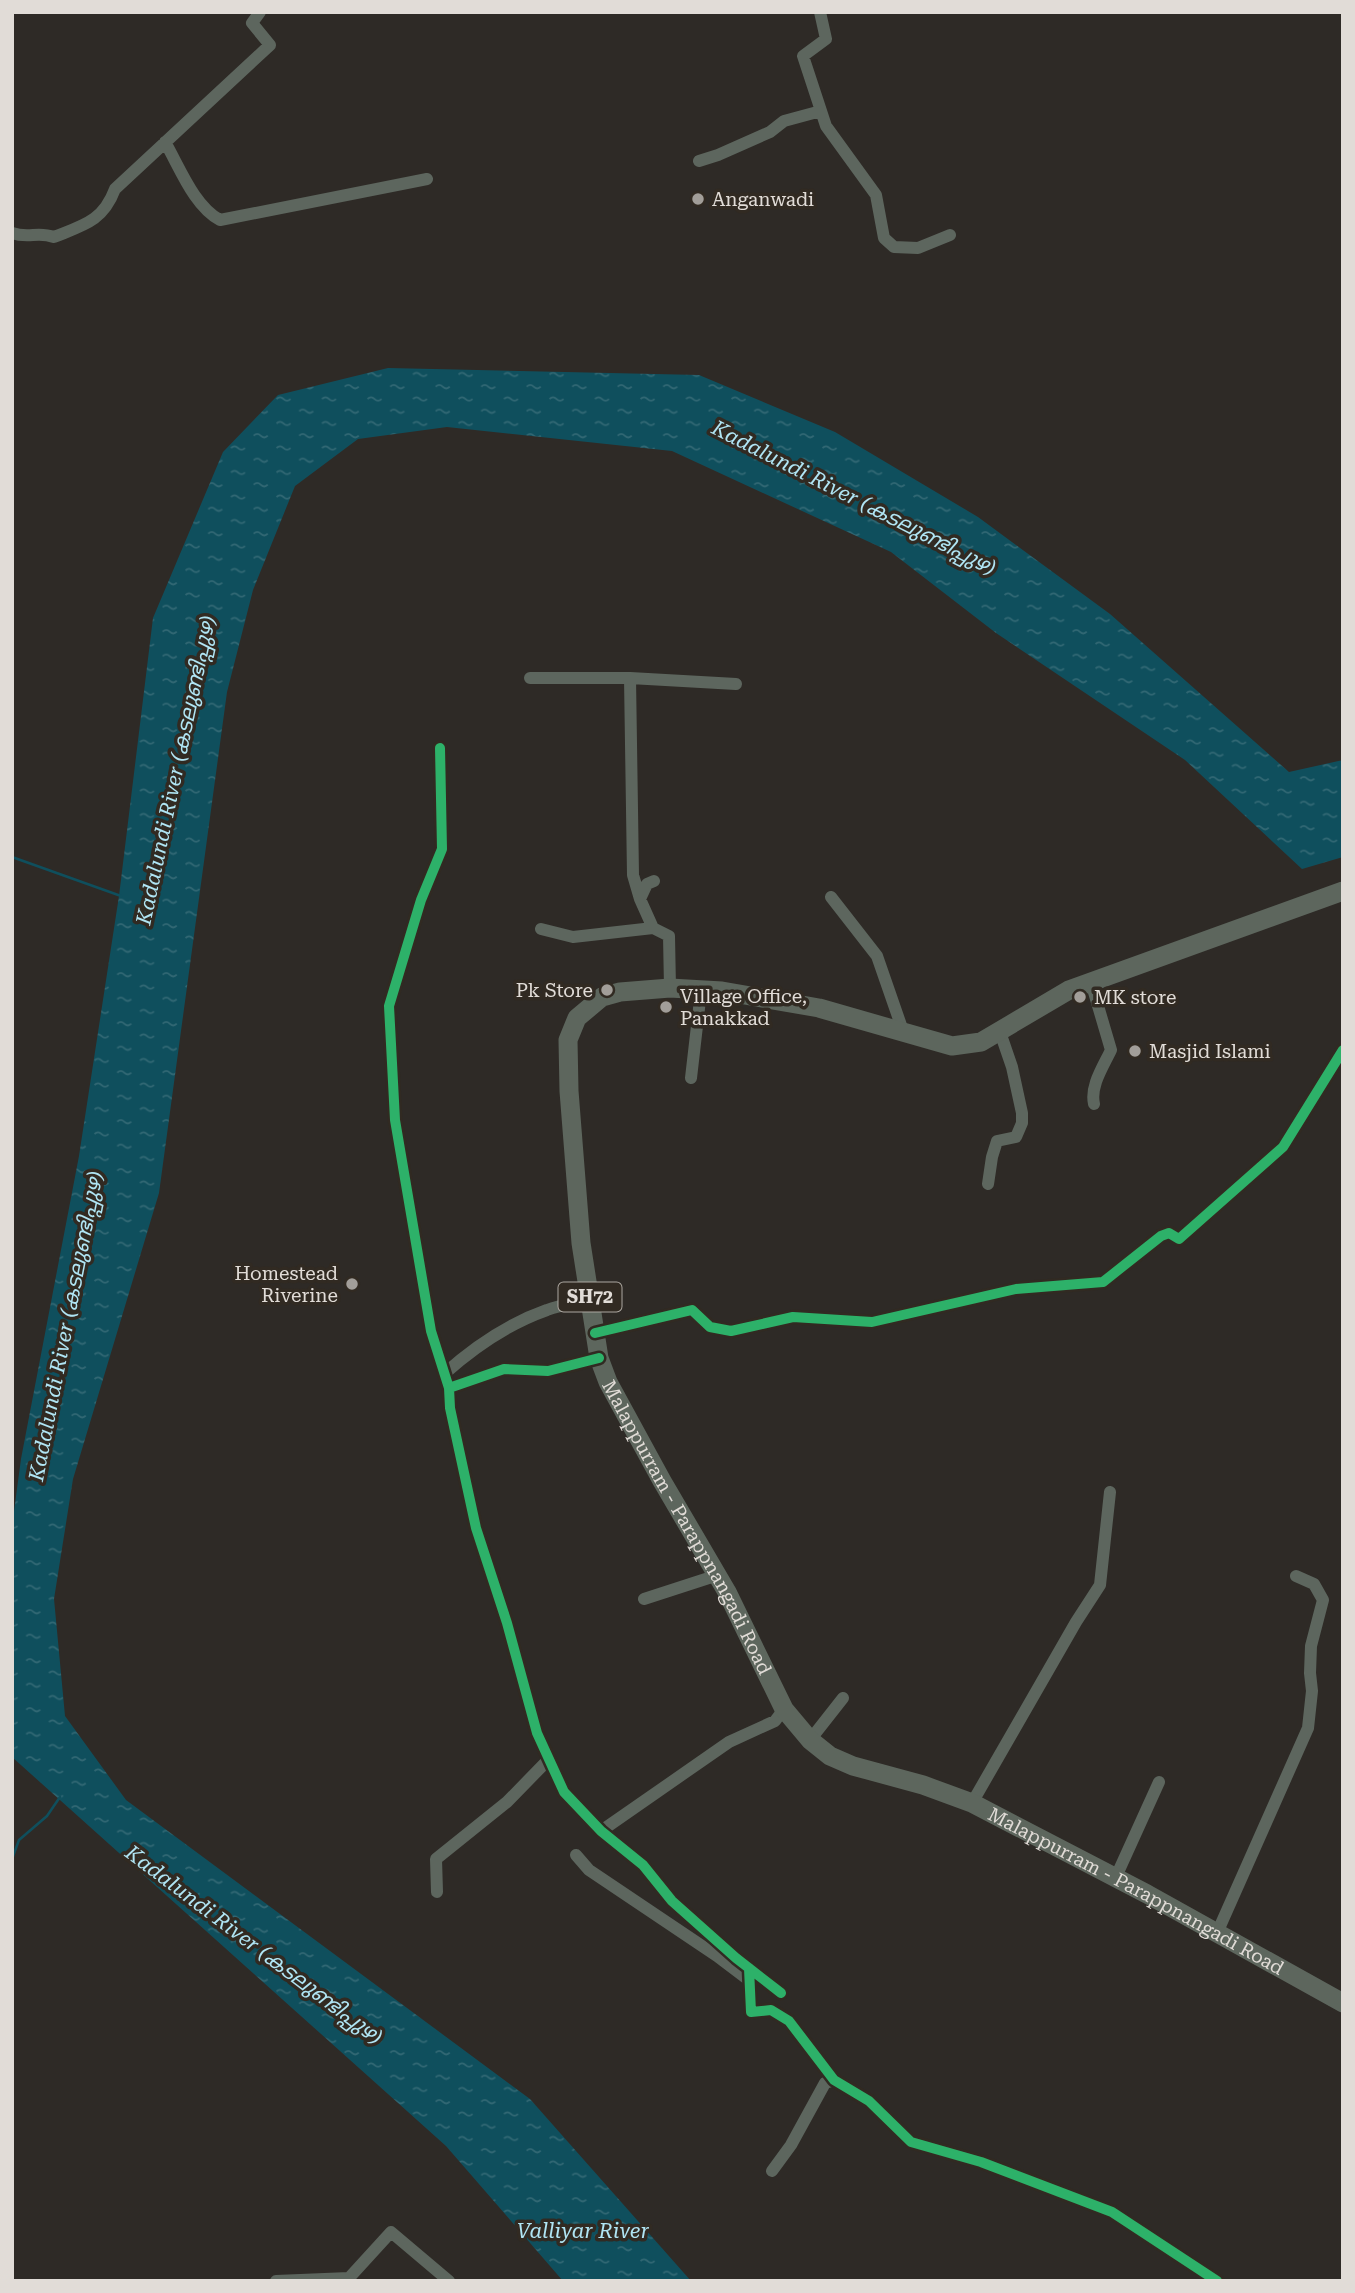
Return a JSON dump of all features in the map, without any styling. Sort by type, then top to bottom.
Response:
[{"type":"main road","name":"Malappurram - Parappnangadi Road","points":[[1343,891],[1069,990],[981,1042],[952,1046],[819,1008],[722,991],[670,988],[620,992],[602,998],[577,1018],[568,1040],[569,1091],[581,1243],[599,1358],[607,1382],[718,1575],[784,1709],[810,1740],[830,1756],[853,1766],[923,1785],[972,1803],[1343,2003]]},
{"type":"street","points":[[12,233],[23,237],[43,233],[54,237],[98,216],[108,207],[115,189],[270,45],[253,23],[260,12]]},
{"type":"street","points":[[820,12],[826,39],[803,56],[826,126],[876,195],[884,238],[894,247],[918,248],[950,235]]},
{"type":"street","points":[[699,161],[770,132],[785,121],[821,110]]},
{"type":"street","points":[[165,142],[200,203],[209,214],[220,220],[427,179]]},
{"type":"street","points":[[530,678],[631,678],[736,684]]},
{"type":"street","points":[[631,678],[633,875],[653,928]]},
{"type":"street","points":[[440,748],[442,849],[421,900],[389,1006],[395,1120],[431,1331],[449,1388],[450,1408],[476,1528],[537,1733],[564,1792],[601,1831],[643,1865],[672,1901],[749,1975],[751,2012],[771,2010],[789,2021],[834,2080],[869,2101],[911,2142],[981,2162],[1112,2212],[1217,2281]]},
{"type":"street","points":[[640,899],[647,884],[654,881]]},
{"type":"street","points":[[831,897],[877,956],[903,1031]]},
{"type":"street","points":[[541,929],[572,937],[653,928],[669,936],[670,988]]},
{"type":"street","points":[[1090,982],[1111,1050],[1097,1081],[1094,1104]]},
{"type":"street","points":[[691,1078],[701,991]]},
{"type":"street","points":[[988,1184],[992,1157],[998,1141],[1016,1138],[1022,1123],[1012,1067],[1000,1032]]},
{"type":"street","points":[[595,1333],[692,1310],[710,1326],[731,1331],[793,1318],[872,1322],[1016,1289],[1103,1282],[1161,1236],[1169,1233],[1179,1239],[1283,1147],[1343,1050]]},
{"type":"street","points":[[444,1374],[467,1354],[510,1328],[548,1309],[590,1300]]},
{"type":"street","points":[[449,1388],[504,1369],[548,1371],[599,1358]]},
{"type":"street","points":[[972,1803],[1100,1584],[1110,1492]]},
{"type":"street","points":[[644,1599],[718,1575]]},
{"type":"street","points":[[1217,1933],[1308,1728],[1312,1691],[1311,1646],[1323,1600],[1314,1584],[1296,1576]]},
{"type":"street","points":[[810,1740],[844,1698]]},
{"type":"street","points":[[601,1831],[729,1742],[775,1721],[784,1709]]},
{"type":"street","points":[[437,1892],[436,1859],[507,1802],[549,1759]]},
{"type":"street","points":[[1115,1879],[1158,1782]]},
{"type":"street","points":[[576,1855],[589,1870],[717,1956],[781,1993]]},
{"type":"street","points":[[772,2171],[792,2145],[825,2083],[834,2080]]},
{"type":"street","points":[[276,2281],[349,2278],[391,2232],[449,2281]]},
{"type":"water","name":"Valliyar River","points":[[388,368],[699,375],[835,432],[978,517],[1110,614],[1289,772],[1343,760],[1343,857],[1302,869],[1185,760],[996,633],[891,552],[672,451],[447,427],[358,439],[295,486],[253,590],[227,692],[159,1193],[73,1479],[54,1599],[65,1716],[126,1800],[530,2099],[691,2281],[563,2281],[446,2146],[12,1757],[12,1526],[21,1459],[79,1156],[119,896],[153,618],[223,452],[278,395]]},
{"type":"waterway","points":[[12,857],[121,896]]},
{"type":"waterway","points":[[12,1859],[19,1840],[47,1816],[60,1797]]},
{"type":"cycle path","points":[[440,748],[442,849],[421,900],[389,1006],[395,1120],[431,1331],[449,1388],[504,1369],[548,1371],[599,1358]]},
{"type":"cycle path","points":[[595,1333],[692,1310],[710,1327],[731,1331],[793,1317],[872,1322],[1016,1289],[1103,1282],[1161,1236],[1169,1233],[1179,1239],[1283,1147],[1343,1050]]},
{"type":"cycle path","points":[[449,1388],[450,1408],[476,1528],[507,1623],[537,1733],[564,1792],[601,1831],[643,1865],[672,1901],[736,1958],[781,1993]]},
{"type":"cycle path","points":[[749,1968],[751,2012],[771,2010],[789,2021],[834,2080],[869,2101],[911,2142],[981,2162],[1112,2212],[1217,2281]]},
{"type":"place","name":"Anganwadi","points":[[698,199]]},
{"type":"place","name":"Pk Store","points":[[607,990]]},
{"type":"place","name":"MK store","points":[[1080,997]]},
{"type":"place","name":"Village Office, Panakkad","points":[[666,1007]]},
{"type":"place","name":"Masjid Islami","points":[[1135,1051]]},
{"type":"place","name":"Homestead Riverine","points":[[352,1284]]},
{"type":"water label","name":"Kadalundi River (കടലുണ്ടിപ്പുഴ)","points":[[854,498]]},
{"type":"water label","name":"Kadalundi River (കടലുണ്ടിപ്പുഴ)","points":[[176,770]]},
{"type":"water label","name":"Kadalundi River (കടലുണ്ടിപ്പുഴ)","points":[[66,1326]]},
{"type":"water label","name":"Kadalundi River (കടലുണ്ടിപ്പുഴ)","points":[[254,1945]]}]
